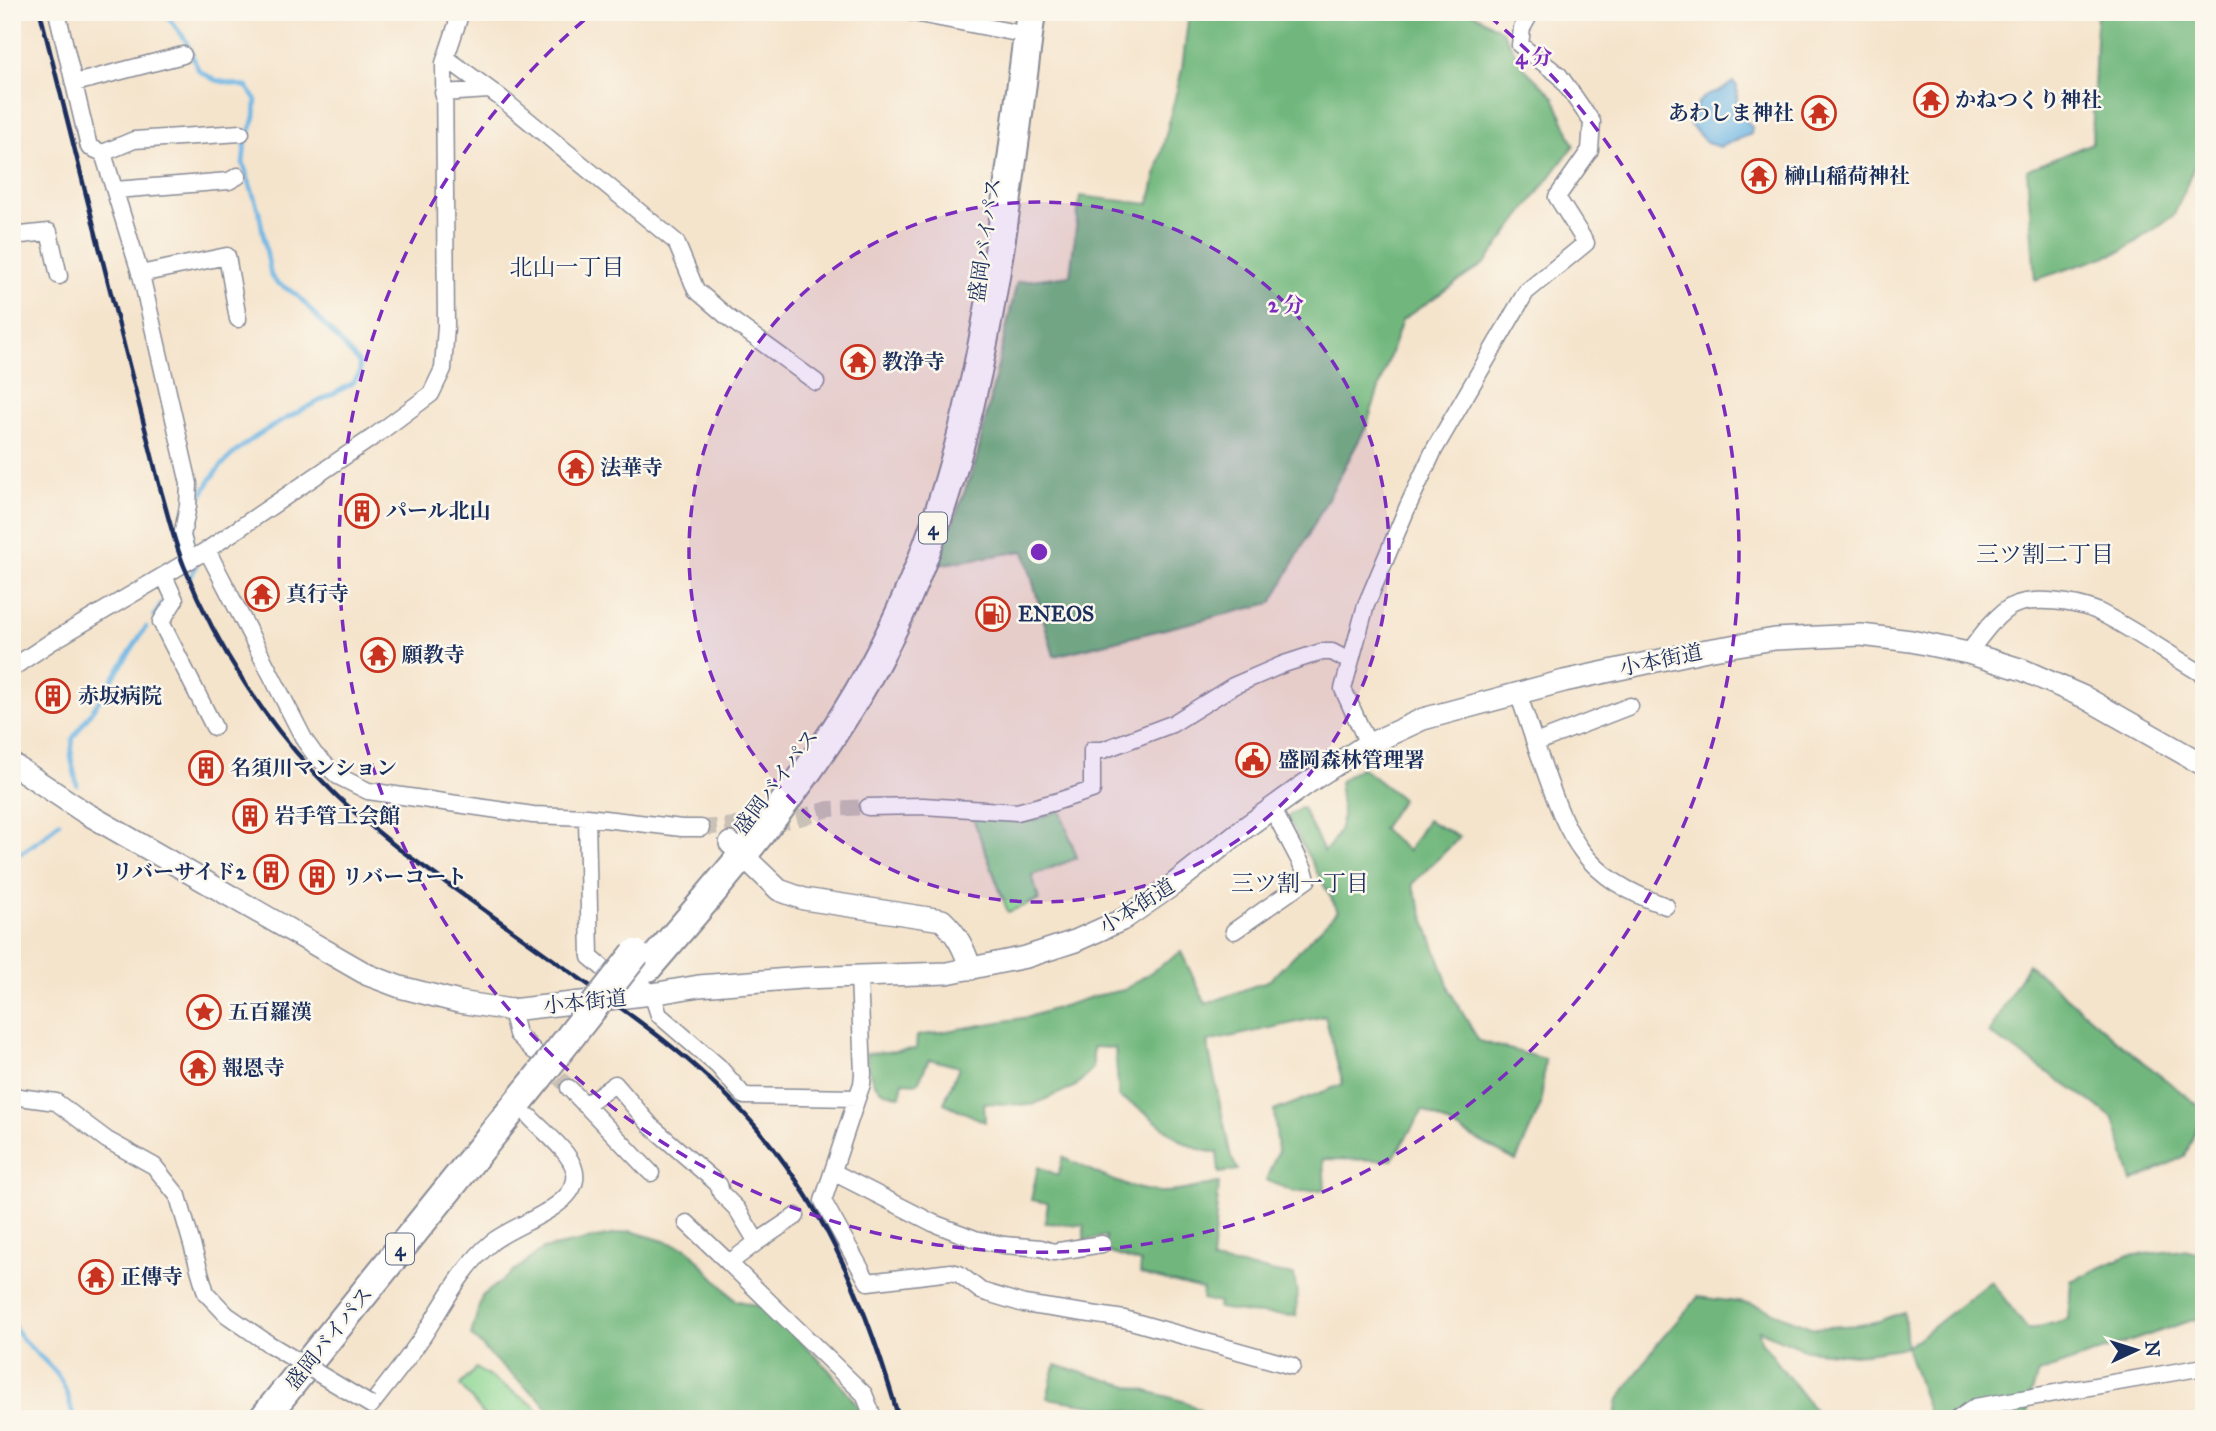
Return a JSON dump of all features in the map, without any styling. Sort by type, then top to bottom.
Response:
[{"type":"highway","name":"盛岡バイパス","points":[[286,1419],[530,1118],[642,960],[736,850],[845,685],[888,603],[921,522],[947,439],[969,344],[1019,19]]},
{"type":"highway","name":"盛岡バイパス","points":[[263,1419],[553,1086]]},
{"type":"street","points":[[57,12],[89,147],[103,153],[134,140],[241,133]]},
{"type":"street","points":[[12,668],[207,550],[376,435],[431,394],[443,369],[446,326],[443,93],[446,58],[461,12]]},
{"type":"street","points":[[909,12],[1019,19]]},
{"type":"street","points":[[1368,744],[1343,689],[1366,605],[1408,506],[1434,450],[1526,292],[1586,243],[1557,197],[1590,149],[1592,122],[1559,75],[1520,45],[1522,28],[1531,12]]},
{"type":"street","points":[[75,83],[183,55]]},
{"type":"street","points":[[446,58],[676,242],[696,290],[816,383]]},
{"type":"street","points":[[443,93],[489,90]]},
{"type":"street","points":[[103,153],[140,274],[187,471],[188,506],[182,536],[189,561]]},
{"type":"street","points":[[115,190],[229,181],[238,176]]},
{"type":"street","points":[[12,236],[48,232],[59,276]]},
{"type":"street","points":[[140,274],[227,256],[238,319]]},
{"type":"street","points":[[207,550],[305,741],[315,755],[338,776],[368,791],[500,811],[701,828]]},
{"type":"street","points":[[164,576],[174,600],[162,621],[214,727]]},
{"type":"street","points":[[1968,653],[1990,625],[2012,606],[2038,601],[2065,602],[2095,611],[2204,675]]},
{"type":"street","name":"小本街道","points":[[12,764],[84,812],[369,975],[447,999],[511,1010],[699,986],[947,973],[1026,957],[1075,941],[1122,920],[1174,884],[1272,808],[1368,744],[1423,719],[1648,662],[1775,639],[1814,635],[1861,635],[1911,640],[1968,653],[2023,670],[2084,697],[2204,765]]},
{"type":"street","points":[[869,807],[923,806],[1017,812],[1055,802],[1092,790],[1092,750],[1103,750],[1172,724],[1233,686],[1296,659],[1332,652],[1349,661]]},
{"type":"street","points":[[1518,693],[1561,813],[1575,843],[1593,866],[1607,877],[1641,897],[1666,906]]},
{"type":"street","points":[[1535,743],[1630,706]]},
{"type":"street","points":[[1234,931],[1307,880],[1304,869],[1272,808]]},
{"type":"street","points":[[587,817],[590,957],[610,974],[640,983],[652,994],[659,1015],[718,1066],[744,1096],[857,1098]]},
{"type":"street","points":[[736,850],[779,890],[804,899],[942,920],[955,932],[964,947],[971,969]]},
{"type":"street","points":[[859,976],[862,1084],[823,1201],[868,1282],[951,1272],[959,1274],[981,1291],[1024,1304],[1124,1319],[1292,1366]]},
{"type":"street","points":[[511,1010],[517,1034],[534,1051]]},
{"type":"street","points":[[585,1105],[615,1084],[652,1127],[719,1185],[721,1193],[737,1209],[757,1242]]},
{"type":"street","points":[[553,1086],[585,1105],[651,1173]]},
{"type":"street","points":[[12,1096],[56,1102],[107,1140],[155,1166],[177,1196],[206,1293],[226,1315],[371,1405],[417,1344],[474,1258],[503,1234],[569,1196],[576,1175],[570,1158],[530,1118]]},
{"type":"street","points":[[833,1172],[933,1223],[975,1239],[1054,1252],[1102,1244]]},
{"type":"street","points":[[729,1263],[796,1216]]},
{"type":"street","points":[[687,1223],[864,1394],[874,1419]]},
{"type":"street","points":[[1958,1419],[1975,1408],[2204,1367]]},
{"type":"green space","points":[[1189,12],[1471,12],[1502,31],[1526,70],[1554,97],[1574,145],[1485,263],[1402,320],[1366,427],[1272,603],[1054,656],[1024,551],[937,565],[976,461],[1017,282],[1070,275],[1080,196],[1149,204],[1182,69]]},
{"type":"green space","points":[[2097,12],[2204,12],[2204,143],[2174,215],[2122,251],[2035,280],[2027,170],[2092,143]]},
{"type":"green space","points":[[1361,767],[1402,799],[1382,829],[1408,851],[1427,820],[1460,837],[1412,884],[1451,993],[1479,1041],[1545,1059],[1541,1105],[1516,1161],[1423,1110],[1392,1160],[1323,1159],[1325,1189],[1295,1192],[1266,1180],[1278,1151],[1274,1111],[1343,1084],[1325,1016],[1207,1042],[1231,1157],[1238,1170],[1219,1173],[1217,1152],[1190,1146],[1144,1112],[1119,1098],[1115,1048],[1093,1047],[1093,1068],[1076,1086],[1032,1105],[984,1103],[985,1122],[944,1103],[959,1067],[929,1059],[918,1083],[903,1082],[900,1096],[884,1092],[874,1083],[866,1054],[916,1049],[917,1036],[1028,1017],[1124,990],[1181,952],[1206,1004],[1270,980],[1338,911],[1287,817],[1302,807],[1324,852],[1337,835],[1342,820],[1339,782]]},
{"type":"green space","points":[[1060,810],[1077,858],[1032,875],[1039,900],[1008,912],[972,815],[1034,820]]},
{"type":"green space","points":[[2028,964],[2122,1045],[2204,1110],[2185,1156],[2132,1182],[2114,1119],[1989,1033]]},
{"type":"green space","points":[[1063,1157],[1135,1188],[1160,1192],[1219,1183],[1212,1261],[1294,1275],[1296,1316],[1218,1308],[1219,1303],[1202,1299],[1203,1290],[1140,1274],[1141,1263],[1104,1251],[1106,1236],[1084,1241],[1084,1225],[1045,1223],[1048,1203],[1031,1200],[1038,1167],[1058,1175]]},
{"type":"green space","points":[[631,1231],[687,1248],[735,1300],[769,1309],[829,1370],[861,1410],[861,1419],[553,1419],[543,1402],[471,1335],[482,1296],[543,1249]]},
{"type":"green space","points":[[2184,1250],[2204,1255],[2204,1316],[2038,1373],[2028,1404],[2028,1419],[1931,1419],[1906,1347],[1855,1355],[1806,1350],[1759,1330],[1761,1341],[1821,1419],[1615,1419],[1617,1402],[1657,1344],[1698,1297],[1753,1304],[1813,1328],[1859,1325],[1904,1312],[1907,1347],[1991,1281],[2028,1330],[2068,1319],[2071,1281],[2126,1256]]},
{"type":"green space","points":[[1055,1365],[1186,1402],[1214,1419],[1155,1419],[1155,1415],[1047,1398]]},
{"type":"green space","points":[[476,1368],[535,1406],[543,1419],[487,1419],[460,1385]]},
{"type":"water","points":[[1733,82],[1737,86],[1737,111],[1752,127],[1751,134],[1720,147],[1707,143],[1689,124],[1694,112],[1702,99]]},
{"type":"waterway","points":[[164,12],[185,39],[199,71],[215,80],[247,87],[256,100],[255,117],[245,145],[243,163],[259,212],[271,276],[297,295],[353,356],[359,363],[360,373],[353,383],[246,443],[224,463],[207,486],[196,513],[192,545]]},
{"type":"waterway","points":[[191,576],[196,566]]},
{"type":"waterway","points":[[154,616],[166,598]]},
{"type":"waterway","points":[[108,686],[146,627]]},
{"type":"waterway","points":[[77,785],[71,757],[73,738],[103,695]]},
{"type":"waterway","points":[[12,859],[44,837],[59,822]]},
{"type":"waterway","points":[[12,1320],[25,1342],[59,1377],[74,1419]]},
{"type":"tunnel","points":[[701,828],[793,820],[829,809],[868,807]]},
{"type":"tunnel","points":[[543,1061],[569,1088]]},
{"type":"railway","points":[[40,12],[173,535],[197,597],[228,656],[285,739],[346,805],[399,849],[674,1049],[698,1068],[742,1111],[787,1166],[809,1200],[846,1269],[875,1342],[899,1419]]},
{"type":"place","name":"かねつくり神社","points":[[1931,100]]},
{"type":"place","name":"あわしま神社","points":[[1819,113]]},
{"type":"place","name":"榊山稲荷神社","points":[[1759,176]]},
{"type":"place","name":"教浄寺","points":[[858,362]]},
{"type":"place","name":"法華寺","points":[[576,468]]},
{"type":"place","name":"パール北山","points":[[362,511]]},
{"type":"place","name":"真行寺","points":[[262,594]]},
{"type":"place","name":"ENEOS","points":[[993,614]]},
{"type":"place","name":"願教寺","points":[[378,655]]},
{"type":"place","name":"赤坂病院","points":[[53,696]]},
{"type":"place","name":"盛岡森林管理署","points":[[1253,760]]},
{"type":"place","name":"名須川マンション","points":[[206,768]]},
{"type":"place","name":"岩手管工会館","points":[[250,816]]},
{"type":"place","name":"リバーサイド2","points":[[271,872]]},
{"type":"place","name":"リバーコート","points":[[317,877]]},
{"type":"place","name":"五百羅漢","points":[[204,1012]]},
{"type":"place","name":"報恩寺","points":[[198,1068]]},
{"type":"place","name":"正傳寺","points":[[96,1277]]},
{"type":"district","name":"北山一丁目","points":[[567,267]]},
{"type":"district","name":"三ツ割二丁目","points":[[2045,554]]},
{"type":"district","name":"三ツ割一丁目","points":[[1300,883]]}]
